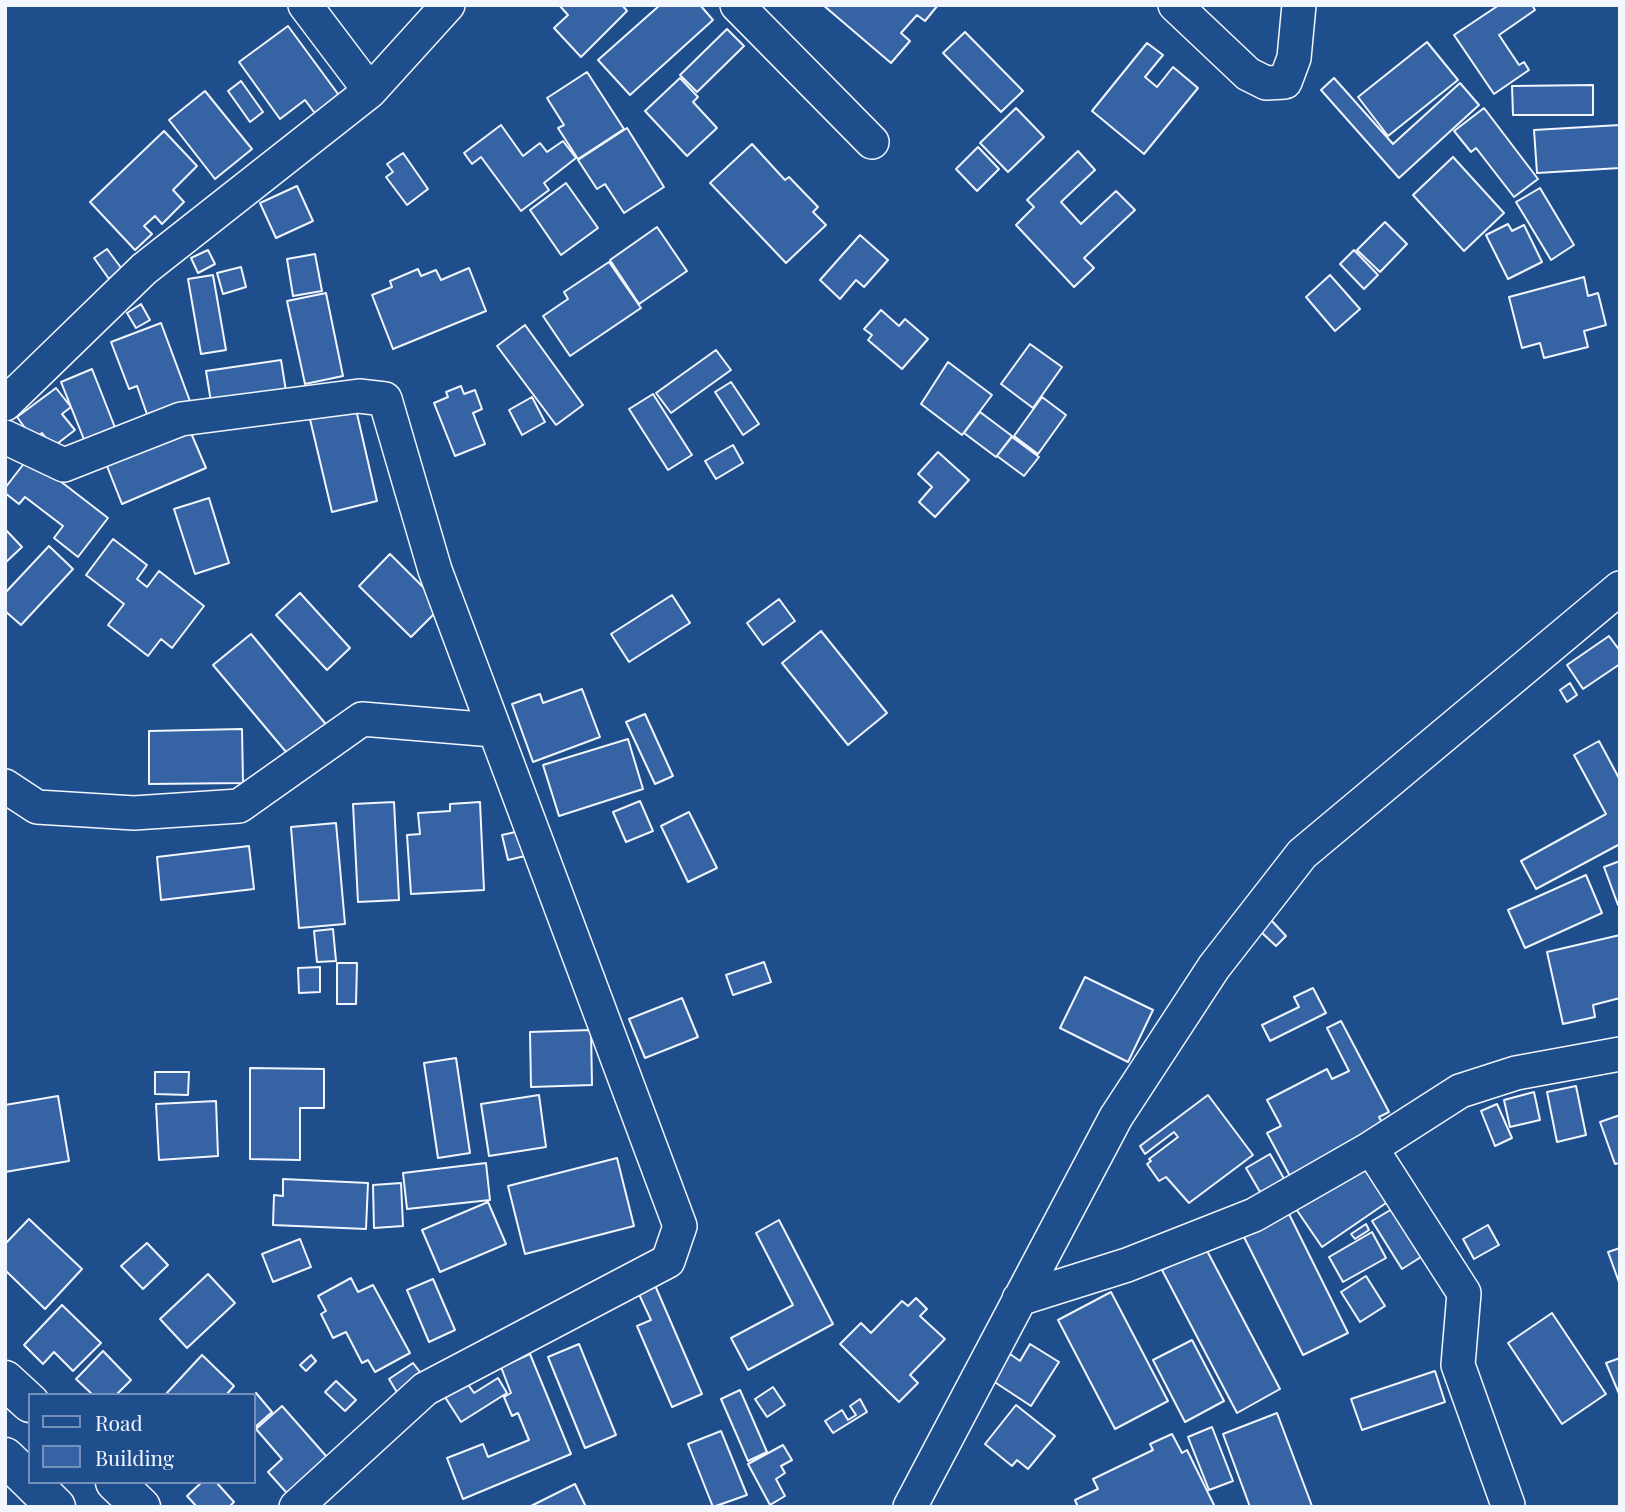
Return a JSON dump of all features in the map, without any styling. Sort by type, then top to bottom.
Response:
[{"type":"main road","points":[[5,1380],[28,1401]]},
{"type":"main road","points":[[5,1457],[28,1478]]},
{"type":"main road","points":[[34,1484],[57,1507]]},
{"type":"main road","points":[[117,1484],[141,1507]]},
{"type":"street","points":[[304,5],[370,91]]},
{"type":"street","points":[[5,404],[144,270],[370,91],[448,5]]},
{"type":"street","points":[[737,5],[872,142]]},
{"type":"street","points":[[1175,5],[1248,74],[1266,83],[1285,82],[1294,58],[1299,5]]},
{"type":"street","points":[[5,436],[64,465],[181,419],[359,396],[385,399],[435,570],[680,1226],[668,1261],[425,1389],[296,1507]]},
{"type":"street","points":[[910,1507],[1116,1117],[1214,967],[1302,854],[1620,588]]},
{"type":"street","points":[[5,786],[37,807],[134,813],[239,806],[362,719],[493,730]]},
{"type":"street","points":[[1019,1299],[1127,1265],[1254,1215],[1371,1148],[1461,1091],[1516,1073],[1620,1054]]},
{"type":"street","points":[[1371,1148],[1464,1293],[1458,1365],[1506,1506]]},
{"type":"building","points":[[559,5],[622,5],[627,11],[581,57],[554,28],[568,15]]},
{"type":"building","points":[[660,5],[700,5],[713,20],[630,95],[598,60]]},
{"type":"building","points":[[823,5],[938,5],[925,21],[917,15],[901,33],[910,41],[891,63]]},
{"type":"building","points":[[1499,5],[1532,5],[1535,10],[1499,35],[1519,65],[1524,62],[1529,70],[1494,94],[1454,35]]},
{"type":"building","points":[[288,26],[341,98],[317,116],[305,100],[280,119],[239,62]]},
{"type":"building","points":[[727,29],[744,46],[697,92],[680,75]]},
{"type":"building","points":[[965,32],[1023,91],[1001,112],[943,53]]},
{"type":"building","points":[[1427,42],[1458,80],[1388,136],[1358,97]]},
{"type":"building","points":[[1147,43],[1163,55],[1145,77],[1157,87],[1173,67],[1198,88],[1144,154],[1092,111]]},
{"type":"building","points":[[587,72],[624,129],[578,159],[558,128],[564,125],[547,98]]},
{"type":"building","points":[[680,78],[698,97],[693,102],[717,128],[687,156],[645,111]]},
{"type":"building","points":[[1334,78],[1393,144],[1460,83],[1479,105],[1399,178],[1321,90]]},
{"type":"building","points":[[241,81],[263,112],[250,122],[228,91]]},
{"type":"building","points":[[1593,85],[1593,115],[1513,115],[1512,86]]},
{"type":"building","points":[[205,91],[252,149],[215,179],[169,120]]},
{"type":"building","points":[[1016,108],[1044,137],[1008,172],[980,143]]},
{"type":"building","points":[[1484,108],[1538,179],[1514,197],[1476,148],[1471,152],[1454,131]]},
{"type":"building","points":[[501,125],[523,156],[540,143],[547,152],[563,141],[576,158],[544,183],[549,190],[521,211],[481,157],[472,164],[464,153]]},
{"type":"building","points":[[1620,125],[1620,168],[1537,173],[1534,130]]},
{"type":"building","points":[[627,128],[664,187],[624,213],[605,184],[597,189],[578,160]]},
{"type":"building","points":[[164,131],[197,166],[173,190],[184,202],[162,224],[155,216],[144,226],[152,234],[135,250],[90,202]]},
{"type":"building","points":[[752,144],[785,180],[789,177],[818,207],[813,212],[826,225],[786,263],[710,183]]},
{"type":"building","points":[[978,147],[999,169],[977,191],[956,169]]},
{"type":"building","points":[[1078,151],[1095,170],[1061,202],[1081,224],[1116,191],[1135,210],[1084,258],[1094,268],[1074,287],[1016,225],[1034,207],[1027,200]]},
{"type":"building","points":[[403,153],[428,189],[407,205],[386,177],[393,172],[387,164]]},
{"type":"building","points":[[1453,157],[1504,213],[1464,251],[1413,195]]},
{"type":"building","points":[[566,183],[598,228],[561,255],[530,210]]},
{"type":"building","points":[[297,186],[313,221],[276,238],[260,203]]},
{"type":"building","points":[[1540,188],[1574,245],[1551,260],[1516,202]]},
{"type":"building","points":[[1385,222],[1407,244],[1380,272],[1357,250]]},
{"type":"building","points":[[1508,224],[1512,231],[1524,225],[1542,262],[1508,279],[1486,235]]},
{"type":"building","points":[[657,227],[687,271],[639,304],[610,260]]},
{"type":"building","points":[[860,235],[888,260],[864,287],[856,280],[840,299],[820,280]]},
{"type":"building","points":[[107,249],[122,269],[109,279],[94,258]]},
{"type":"building","points":[[208,250],[215,264],[198,273],[191,258]]},
{"type":"building","points":[[1354,250],[1378,275],[1364,289],[1340,264]]},
{"type":"building","points":[[315,254],[322,291],[293,296],[287,259]]},
{"type":"building","points":[[609,262],[641,308],[570,356],[543,316],[568,299],[564,292]]},
{"type":"building","points":[[241,267],[246,287],[223,294],[217,273]]},
{"type":"building","points":[[469,268],[486,311],[393,349],[372,295],[392,287],[390,281],[418,269],[421,276],[436,270],[441,280]]},
{"type":"building","points":[[213,275],[226,350],[201,354],[188,279]]},
{"type":"building","points":[[1330,275],[1360,309],[1335,331],[1306,297]]},
{"type":"building","points":[[1584,277],[1588,296],[1598,293],[1606,325],[1584,331],[1588,347],[1544,358],[1540,343],[1522,348],[1509,297]]},
{"type":"building","points":[[326,293],[343,376],[305,384],[287,301]]},
{"type":"building","points":[[141,304],[150,320],[136,328],[127,313]]},
{"type":"building","points":[[881,310],[899,326],[905,319],[928,339],[902,369],[868,340],[872,335],[864,329]]},
{"type":"building","points":[[161,323],[191,404],[149,420],[137,386],[129,389],[111,342]]},
{"type":"building","points":[[525,325],[583,405],[556,425],[497,346]]},
{"type":"building","points":[[1030,344],[1062,367],[1033,408],[1001,384]]},
{"type":"building","points":[[716,350],[731,370],[671,413],[656,393]]},
{"type":"building","points":[[281,360],[286,391],[211,402],[206,371]]},
{"type":"building","points":[[948,362],[992,395],[962,435],[921,404]]},
{"type":"building","points":[[92,369],[116,430],[85,442],[61,382]]},
{"type":"building","points":[[731,382],[759,424],[743,435],[715,392]]},
{"type":"building","points":[[461,386],[464,394],[475,390],[482,409],[473,413],[485,444],[455,456],[434,403],[448,397],[446,392]]},
{"type":"building","points":[[56,388],[71,407],[62,414],[75,430],[53,447],[42,433],[33,439],[17,417]]},
{"type":"building","points":[[653,394],[692,455],[668,470],[629,409]]},
{"type":"building","points":[[532,397],[545,422],[522,435],[509,410]]},
{"type":"building","points":[[1042,397],[1066,415],[1038,454],[1014,436]]},
{"type":"building","points":[[355,405],[377,501],[332,512],[309,415]]},
{"type":"building","points":[[980,412],[1012,436],[996,457],[964,433]]},
{"type":"building","points":[[188,426],[206,468],[122,504],[105,461]]},
{"type":"building","points":[[1012,437],[1039,457],[1024,476],[997,456]]},
{"type":"building","points":[[733,445],[743,463],[716,479],[705,461]]},
{"type":"building","points":[[938,452],[969,480],[935,517],[919,502],[932,487],[918,474]]},
{"type":"building","points":[[29,457],[108,518],[78,557],[54,538],[63,526],[25,497],[19,504],[5,493],[5,488]]},
{"type":"building","points":[[209,498],[229,563],[195,574],[174,509]]},
{"type":"building","points":[[5,529],[22,547],[5,563]]},
{"type":"building","points":[[113,539],[147,565],[137,579],[147,587],[159,571],[204,606],[172,648],[161,639],[148,656],[108,625],[124,604],[86,575]]},
{"type":"building","points":[[49,546],[73,569],[21,625],[5,611],[5,593]]},
{"type":"building","points":[[390,554],[442,606],[411,637],[359,586]]},
{"type":"building","points":[[300,593],[350,648],[327,670],[276,615]]},
{"type":"building","points":[[672,595],[690,623],[629,662],[611,634]]},
{"type":"building","points":[[779,599],[795,621],[763,645],[747,623]]},
{"type":"building","points":[[821,631],[887,713],[848,745],[782,663]]},
{"type":"building","points":[[251,634],[329,728],[292,759],[213,665]]},
{"type":"building","points":[[1609,636],[1620,651],[1620,664],[1583,689],[1567,665]]},
{"type":"building","points":[[1570,683],[1577,695],[1567,702],[1560,690]]},
{"type":"building","points":[[582,689],[600,737],[533,762],[512,704],[540,694],[543,703]]},
{"type":"building","points":[[645,714],[673,776],[655,784],[626,722]]},
{"type":"building","points":[[242,729],[243,783],[149,784],[149,731]]},
{"type":"building","points":[[628,739],[643,789],[559,816],[543,765]]},
{"type":"building","points":[[1599,741],[1620,780],[1620,844],[1536,889],[1521,861],[1606,814],[1574,755]]},
{"type":"building","points":[[640,801],[653,831],[626,842],[613,812]]},
{"type":"building","points":[[394,802],[399,900],[358,902],[353,804]]},
{"type":"building","points":[[480,802],[484,890],[411,894],[407,835],[420,834],[418,813],[450,811],[450,804]]},
{"type":"building","points":[[689,812],[717,868],[688,882],[661,826]]},
{"type":"building","points":[[336,823],[345,924],[299,928],[291,827]]},
{"type":"building","points":[[520,831],[525,856],[508,860],[502,835]]},
{"type":"building","points":[[249,846],[254,889],[161,900],[157,857]]},
{"type":"building","points":[[1620,861],[1620,905],[1618,905],[1604,867]]},
{"type":"building","points":[[1586,875],[1602,913],[1525,948],[1508,910]]},
{"type":"building","points":[[1271,920],[1286,936],[1276,946],[1260,931]]},
{"type":"building","points":[[333,929],[336,961],[317,962],[314,931]]},
{"type":"building","points":[[1620,935],[1620,998],[1593,1005],[1595,1017],[1563,1024],[1547,952]]},
{"type":"building","points":[[764,962],[771,982],[733,995],[726,975]]},
{"type":"building","points":[[337,963],[357,963],[356,1004],[337,1004]]},
{"type":"building","points":[[320,967],[320,992],[299,993],[298,968]]},
{"type":"building","points":[[1085,977],[1153,1010],[1128,1062],[1060,1028]]},
{"type":"building","points":[[1313,988],[1326,1013],[1270,1041],[1262,1025],[1299,1007],[1294,997]]},
{"type":"building","points":[[682,998],[698,1037],[645,1058],[629,1019]]},
{"type":"building","points":[[1341,1021],[1389,1112],[1379,1117],[1385,1128],[1291,1178],[1267,1133],[1281,1126],[1267,1100],[1327,1069],[1332,1079],[1349,1071],[1327,1028]]},
{"type":"building","points":[[591,1030],[592,1085],[531,1087],[530,1032]]},
{"type":"building","points":[[456,1058],[470,1153],[438,1158],[424,1063]]},
{"type":"building","points":[[250,1068],[324,1069],[324,1108],[300,1108],[300,1160],[250,1159]]},
{"type":"building","points":[[155,1072],[189,1072],[188,1095],[155,1094]]},
{"type":"building","points":[[1576,1086],[1586,1135],[1557,1142],[1547,1092]]},
{"type":"building","points":[[1534,1092],[1540,1120],[1510,1127],[1504,1100]]},
{"type":"building","points":[[539,1095],[546,1147],[489,1156],[481,1104]]},
{"type":"building","points":[[1208,1095],[1253,1155],[1189,1203],[1166,1177],[1159,1181],[1147,1164],[1151,1161],[1149,1159],[1178,1137],[1174,1132],[1145,1154],[1140,1146]]},
{"type":"building","points":[[58,1096],[69,1161],[5,1172],[5,1105]]},
{"type":"building","points":[[216,1101],[218,1156],[159,1160],[156,1104]]},
{"type":"building","points":[[1497,1104],[1512,1138],[1495,1146],[1481,1111]]},
{"type":"building","points":[[1620,1115],[1620,1163],[1615,1164],[1600,1122]]},
{"type":"building","points":[[1270,1154],[1287,1184],[1263,1197],[1246,1168]]},
{"type":"building","points":[[617,1158],[634,1226],[525,1254],[508,1186]]},
{"type":"building","points":[[486,1163],[490,1200],[407,1209],[403,1173]]},
{"type":"building","points":[[1364,1164],[1389,1201],[1322,1247],[1296,1209]]},
{"type":"building","points":[[283,1179],[368,1183],[366,1229],[273,1225],[274,1195],[283,1196]]},
{"type":"building","points":[[401,1183],[403,1226],[374,1228],[373,1185]]},
{"type":"building","points":[[488,1202],[506,1244],[440,1272],[422,1230]]},
{"type":"building","points":[[1392,1209],[1421,1257],[1402,1269],[1372,1221]]},
{"type":"building","points":[[1288,1212],[1348,1333],[1303,1355],[1243,1235]]},
{"type":"building","points":[[29,1219],[82,1269],[45,1309],[5,1270],[5,1244]]},
{"type":"building","points":[[779,1220],[833,1324],[748,1370],[731,1338],[793,1305],[756,1233]]},
{"type":"building","points":[[1366,1224],[1369,1230],[1355,1239],[1351,1234]]},
{"type":"building","points":[[1488,1225],[1499,1245],[1474,1259],[1463,1239]]},
{"type":"building","points":[[1372,1232],[1386,1258],[1343,1282],[1329,1257]]},
{"type":"building","points":[[300,1239],[311,1267],[273,1282],[262,1254]]},
{"type":"building","points":[[147,1243],[168,1265],[143,1289],[121,1266]]},
{"type":"building","points":[[1205,1247],[1280,1389],[1237,1413],[1162,1270]]},
{"type":"building","points":[[1620,1248],[1620,1285],[1608,1252]]},
{"type":"building","points":[[208,1274],[235,1303],[187,1348],[160,1319]]},
{"type":"building","points":[[1366,1276],[1385,1306],[1360,1322],[1341,1292]]},
{"type":"building","points":[[351,1278],[358,1292],[373,1285],[410,1353],[375,1372],[368,1360],[362,1363],[346,1332],[333,1338],[321,1314],[326,1311],[318,1296]]},
{"type":"building","points":[[433,1279],[455,1330],[429,1342],[407,1290]]},
{"type":"building","points":[[654,1283],[702,1394],[672,1407],[637,1326],[651,1320],[637,1290]]},
{"type":"building","points":[[1111,1292],[1168,1401],[1115,1429],[1058,1320]]},
{"type":"building","points":[[916,1298],[927,1309],[920,1316],[945,1339],[910,1375],[918,1383],[899,1402],[840,1344],[861,1323],[871,1333],[902,1301],[908,1306]]},
{"type":"building","points":[[62,1305],[101,1343],[73,1371],[54,1352],[43,1364],[24,1345]]},
{"type":"building","points":[[1552,1313],[1606,1394],[1562,1424],[1508,1343]]},
{"type":"building","points":[[1192,1340],[1224,1401],[1185,1422],[1153,1360]]},
{"type":"building","points":[[579,1344],[616,1435],[585,1448],[548,1357]]},
{"type":"building","points":[[1030,1344],[1059,1362],[1031,1406],[993,1381],[1010,1354],[1020,1361]]},
{"type":"building","points":[[103,1351],[131,1380],[118,1393],[91,1393],[76,1379]]},
{"type":"building","points":[[530,1354],[571,1454],[463,1499],[447,1458],[483,1444],[488,1457],[529,1440],[518,1413],[512,1416],[504,1397],[511,1393],[501,1367]]},
{"type":"building","points":[[202,1355],[234,1386],[228,1393],[167,1393]]},
{"type":"building","points":[[311,1355],[316,1361],[306,1371],[300,1365]]},
{"type":"building","points":[[1620,1358],[1620,1396],[1606,1363]]},
{"type":"building","points":[[413,1363],[423,1376],[398,1394],[389,1379]]},
{"type":"building","points":[[1435,1371],[1445,1402],[1362,1430],[1351,1399]]},
{"type":"building","points":[[498,1378],[507,1393],[461,1422],[443,1394],[465,1380],[474,1393]]},
{"type":"building","points":[[336,1381],[356,1400],[345,1411],[325,1392]]},
{"type":"building","points":[[773,1387],[785,1405],[767,1417],[755,1399]]},
{"type":"building","points":[[740,1390],[767,1452],[748,1461],[721,1399]]},
{"type":"building","points":[[256,1393],[272,1412],[256,1426]]},
{"type":"building","points":[[860,1399],[867,1412],[833,1433],[825,1421],[842,1410],[848,1420],[856,1415],[850,1406]]},
{"type":"building","points":[[1016,1405],[1055,1436],[1028,1469],[1017,1460],[1012,1466],[985,1444]]},
{"type":"building","points":[[282,1406],[334,1465],[294,1501],[268,1472],[282,1459],[256,1429]]},
{"type":"building","points":[[1277,1413],[1312,1506],[1250,1507],[1223,1434]]},
{"type":"building","points":[[1212,1427],[1233,1481],[1209,1490],[1188,1437]]},
{"type":"building","points":[[721,1431],[747,1495],[713,1507],[688,1444]]},
{"type":"building","points":[[1172,1434],[1182,1453],[1187,1450],[1215,1507],[1078,1507],[1075,1500],[1098,1489],[1093,1479],[1153,1450],[1150,1444]]},
{"type":"building","points":[[783,1445],[792,1460],[781,1466],[785,1473],[776,1479],[785,1496],[770,1505],[748,1464]]},
{"type":"building","points":[[200,1484],[218,1484],[234,1502],[229,1507],[197,1507],[187,1496]]},
{"type":"building","points":[[575,1484],[586,1507],[529,1507]]}]
